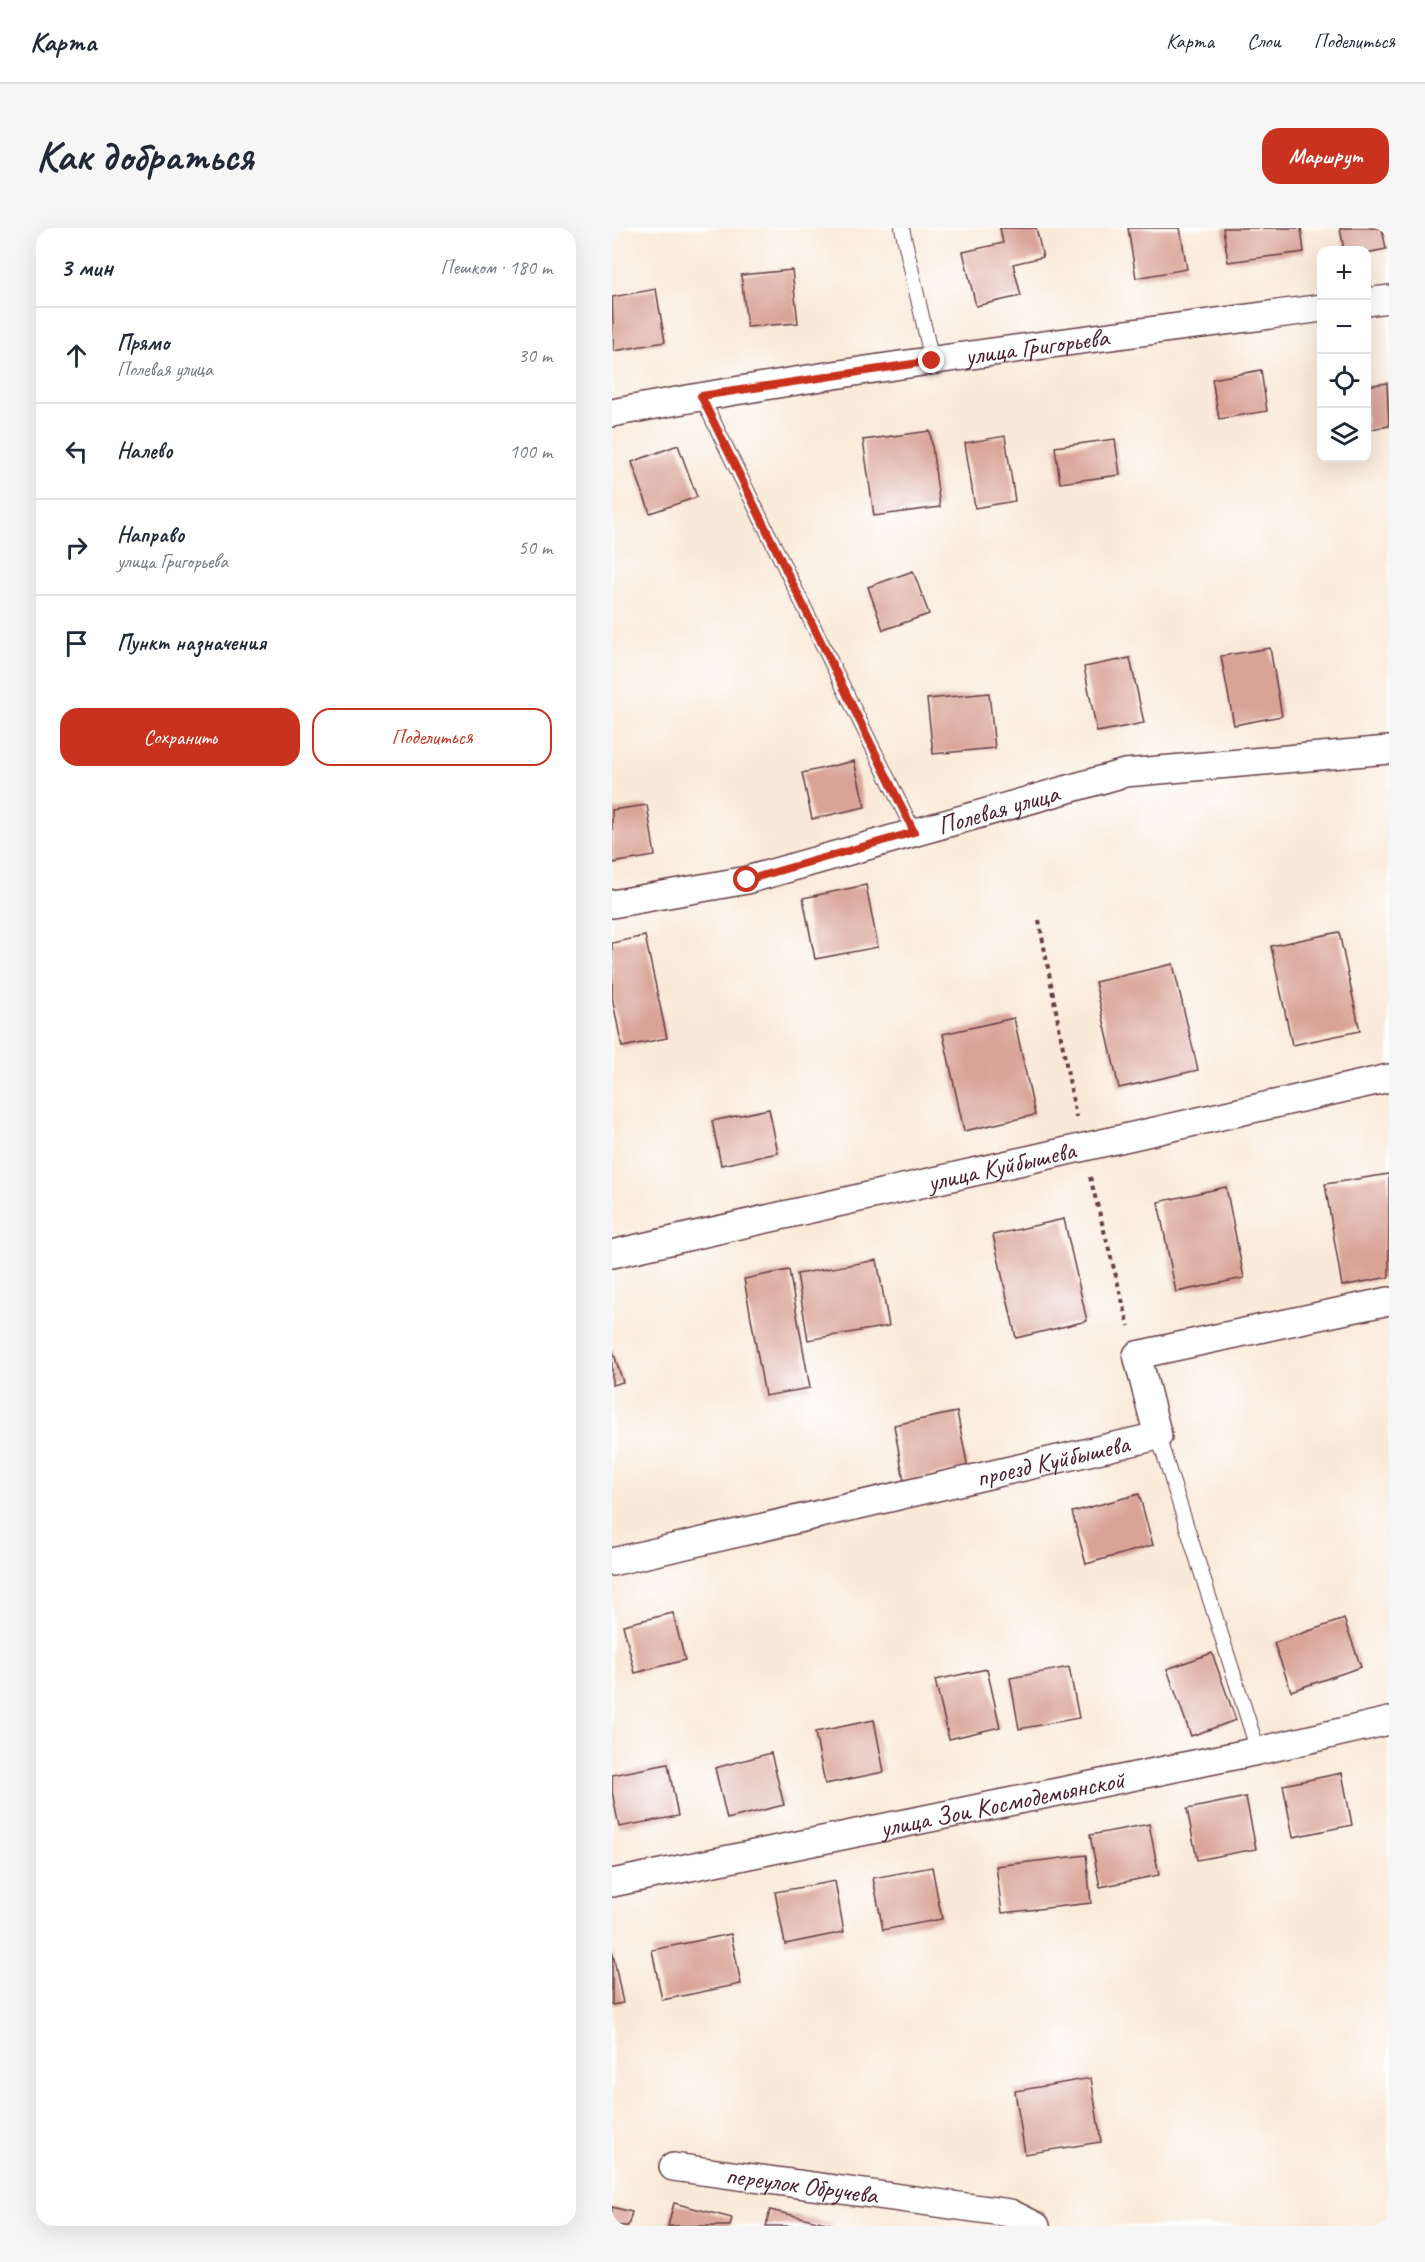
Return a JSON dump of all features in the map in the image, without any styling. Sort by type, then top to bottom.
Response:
[{"type":"street","points":[[1371,301],[1389,299]]},
{"type":"street","name":"улица Григорьева","points":[[612,413],[701,396],[932,361],[1317,309]]},
{"type":"street","name":"Полевая улица","points":[[612,904],[747,880],[1125,773],[1389,750]]},
{"type":"street","name":"улица Куйбышева","points":[[612,1254],[1389,1078]]},
{"type":"street","name":"проезд Куйбышева","points":[[612,1562],[1158,1436],[1137,1354],[1389,1300]]},
{"type":"street","name":"улица Зои Космодемьянской","points":[[612,1883],[1258,1752],[1389,1721]]},
{"type":"street","name":"переулок Обручева","points":[[672,2167],[1010,2213],[1036,2226]]},
{"type":"lane","points":[[902,228],[932,361]]},
{"type":"lane","points":[[701,396],[914,832]]},
{"type":"lane","points":[[1158,1436],[1258,1752]]},
{"type":"building","points":[[1000,228],[1036,228],[1043,257],[1013,264],[1021,296],[976,306],[963,252],[1003,243]]},
{"type":"building","points":[[1128,228],[1180,228],[1187,269],[1136,278]]},
{"type":"building","points":[[1223,228],[1301,228],[1304,252],[1228,262]]},
{"type":"building","points":[[1340,228],[1382,228],[1386,249],[1371,252],[1371,246],[1343,246]]},
{"type":"building","points":[[792,270],[798,323],[747,327],[741,275]]},
{"type":"building","points":[[656,289],[665,342],[614,351],[612,297]]},
{"type":"building","points":[[1261,370],[1267,411],[1219,419],[1212,379]]},
{"type":"building","points":[[1387,383],[1389,426],[1371,429],[1371,385]]},
{"type":"building","points":[[930,431],[940,507],[874,516],[863,440]]},
{"type":"building","points":[[1005,436],[1015,501],[975,508],[965,443]]},
{"type":"building","points":[[1115,439],[1120,475],[1060,483],[1055,447]]},
{"type":"building","points":[[678,445],[697,497],[650,513],[632,462]]},
{"type":"building","points":[[913,571],[929,614],[883,630],[868,587]]},
{"type":"building","points":[[1270,648],[1282,716],[1234,725],[1221,656]]},
{"type":"building","points":[[1130,658],[1144,723],[1097,732],[1084,667]]},
{"type":"building","points":[[989,693],[995,748],[933,754],[927,699]]},
{"type":"building","points":[[854,761],[865,807],[812,819],[802,773]]},
{"type":"building","points":[[647,805],[655,856],[612,863],[612,810]]},
{"type":"building","points":[[866,885],[878,947],[815,959],[803,898]]},
{"type":"building","points":[[1339,932],[1360,1031],[1292,1045],[1271,946]]},
{"type":"building","points":[[645,936],[667,1038],[622,1047],[612,997],[612,943]]},
{"type":"building","points":[[1173,964],[1198,1070],[1119,1088],[1095,982]]},
{"type":"building","points":[[1014,1018],[1035,1115],[964,1131],[943,1034]]},
{"type":"building","points":[[769,1109],[778,1153],[721,1165],[712,1121]]},
{"type":"building","points":[[1389,1174],[1389,1277],[1342,1286],[1325,1184]]},
{"type":"building","points":[[1226,1187],[1244,1278],[1176,1292],[1158,1202]]},
{"type":"building","points":[[1064,1219],[1087,1321],[1016,1338],[993,1235]]},
{"type":"building","points":[[877,1260],[889,1326],[808,1340],[797,1274]]},
{"type":"building","points":[[789,1270],[810,1388],[765,1396],[744,1279]]},
{"type":"building","points":[[612,1348],[623,1382],[612,1385]]},
{"type":"building","points":[[957,1412],[968,1468],[904,1481],[894,1425]]},
{"type":"building","points":[[1139,1494],[1153,1545],[1086,1564],[1072,1512]]},
{"type":"building","points":[[673,1613],[685,1660],[635,1673],[623,1625]]},
{"type":"building","points":[[1344,1619],[1361,1667],[1291,1691],[1274,1643]]},
{"type":"building","points":[[1212,1653],[1236,1720],[1191,1736],[1167,1669]]},
{"type":"building","points":[[1069,1667],[1079,1718],[1019,1729],[1010,1678]]},
{"type":"building","points":[[987,1669],[1000,1727],[949,1739],[935,1680]]},
{"type":"building","points":[[874,1720],[884,1772],[825,1784],[815,1732]]},
{"type":"building","points":[[771,1753],[784,1805],[727,1819],[715,1768]]},
{"type":"building","points":[[668,1764],[678,1816],[619,1827],[612,1792],[612,1775]]},
{"type":"building","points":[[1342,1773],[1352,1825],[1293,1837],[1283,1785]]},
{"type":"building","points":[[1246,1797],[1256,1849],[1197,1860],[1187,1809]]},
{"type":"building","points":[[1149,1824],[1159,1875],[1100,1887],[1090,1835]]},
{"type":"building","points":[[1086,1855],[1091,1903],[1002,1913],[996,1866]]},
{"type":"building","points":[[932,1867],[942,1919],[883,1930],[873,1878]]},
{"type":"building","points":[[835,1881],[844,1932],[785,1944],[775,1892]]},
{"type":"building","points":[[731,1934],[741,1984],[662,2000],[652,1950]]},
{"type":"building","points":[[612,1950],[623,2003],[612,2005]]},
{"type":"building","points":[[1091,2078],[1101,2142],[1025,2154],[1015,2091]]},
{"type":"building","points":[[674,2203],[732,2218],[730,2226],[668,2226]]},
{"type":"building","points":[[612,2207],[632,2212],[628,2226],[612,2226]]},
{"type":"building","points":[[770,2210],[835,2225],[835,2226],[766,2226]]},
{"type":"route","points":[[747,880],[914,832],[701,396],[932,361]]}]
